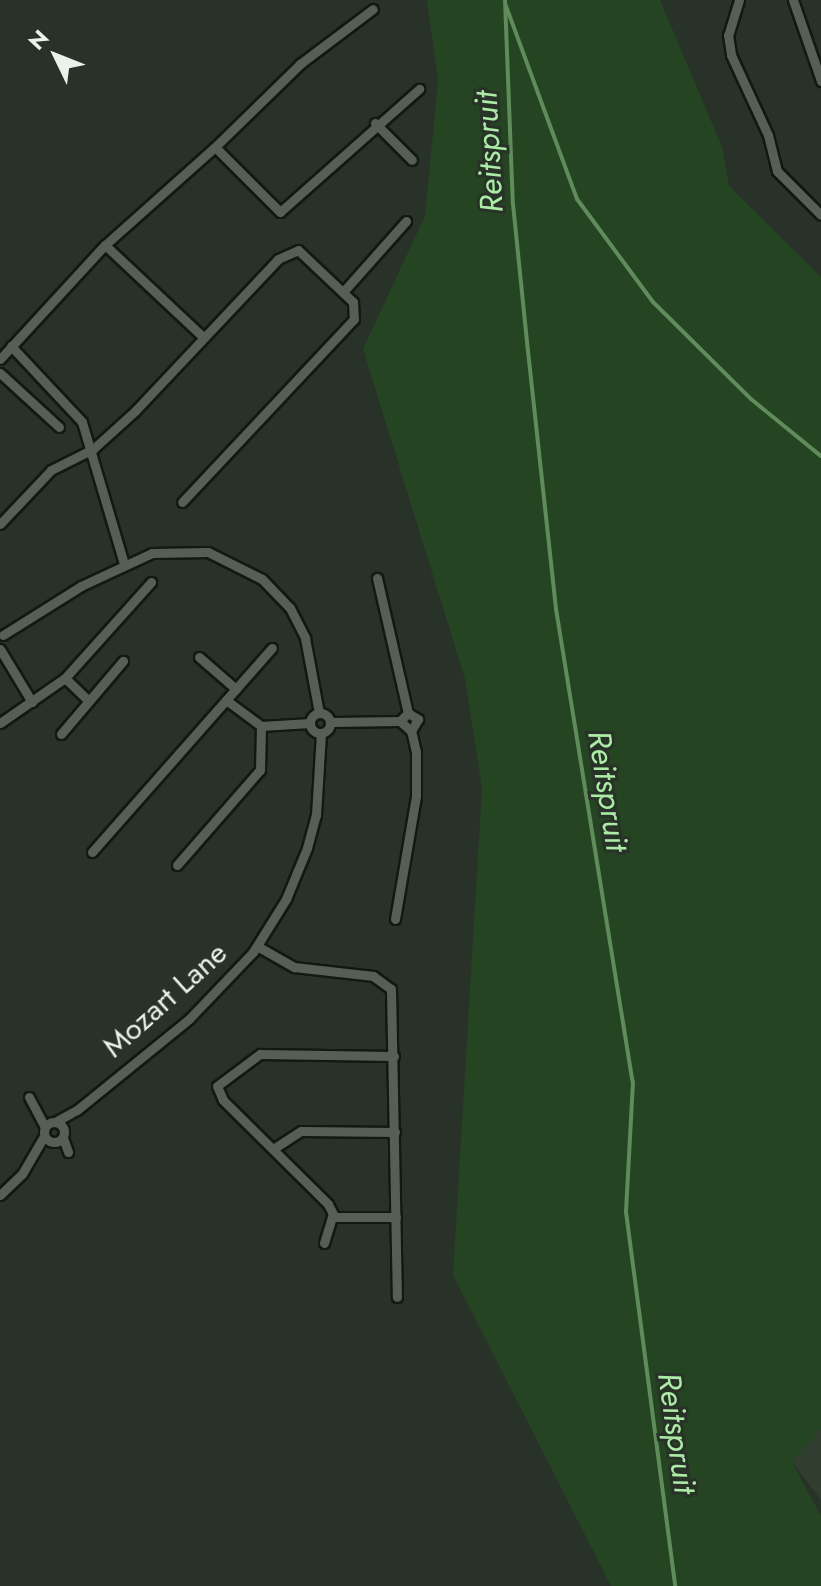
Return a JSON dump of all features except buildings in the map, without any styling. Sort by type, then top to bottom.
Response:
[{"type":"street","points":[[739,0],[728,35],[731,55],[768,135],[777,171],[821,215]]},
{"type":"street","points":[[793,0],[821,81]]},
{"type":"street","points":[[0,359],[105,245],[215,147],[300,64],[373,9]]},
{"type":"street","points":[[215,147],[280,212],[375,123],[419,89]]},
{"type":"street","points":[[375,123],[412,160]]},
{"type":"street","points":[[343,292],[406,221]]},
{"type":"street","points":[[105,245],[202,336]]},
{"type":"street","points":[[0,524],[51,470],[93,449],[287,251],[309,257],[343,292],[355,310],[349,326],[182,502]]},
{"type":"street","points":[[11,346],[76,413],[93,449],[124,564]]},
{"type":"street","points":[[0,373],[59,427]]},
{"type":"street","points":[[32,702],[0,648],[1,634],[124,564],[159,551],[195,549],[222,557],[273,587],[300,624],[319,713],[331,722],[400,721],[411,731],[416,796],[395,919]]},
{"type":"street","points":[[377,578],[408,713],[418,723],[411,731]]},
{"type":"street","points":[[0,723],[65,678],[151,582]]},
{"type":"street","points":[[92,852],[272,648]]},
{"type":"street","points":[[199,657],[236,689]]},
{"type":"street","points":[[61,734],[123,661]]},
{"type":"street","points":[[65,678],[88,700]]},
{"type":"street","points":[[226,700],[261,726],[310,723],[319,713]]},
{"type":"street","points":[[400,721],[408,713]]},
{"type":"street","points":[[310,723],[321,733],[331,722]]},
{"type":"street","points":[[177,865],[260,770],[261,726]]},
{"type":"street","name":"Mozart Lane","points":[[77,1110],[220,991],[257,946],[286,899],[310,838],[321,733]]},
{"type":"street","points":[[257,946],[294,967],[373,976],[387,983],[393,996],[397,1297]]},
{"type":"street","points":[[324,1243],[332,1217],[328,1204],[223,1100],[217,1086],[223,1077],[260,1054],[394,1056]]},
{"type":"street","points":[[29,1097],[68,1151]]},
{"type":"street","points":[[0,1195],[22,1174],[35,1150],[77,1110]]},
{"type":"street","points":[[53,1133],[77,1110]]},
{"type":"street","points":[[273,1149],[301,1131],[395,1132]]},
{"type":"street","points":[[332,1217],[396,1217]]},
{"type":"shaded area","points":[[821,1429],[821,1500],[792,1462]]},
{"type":"green space","name":"Reitspruit","points":[[427,0],[660,0],[722,147],[729,186],[821,277],[821,1429],[792,1462],[821,1516],[821,1586],[611,1586],[453,1275],[482,788],[465,679],[363,349],[425,216],[438,81]]},
{"type":"waterway","name":"Reitspruit","points":[[505,0],[513,204],[528,351],[556,609],[633,1082],[626,1212],[675,1586]]},
{"type":"waterway","points":[[506,6],[577,199],[653,302],[751,399],[821,456]]}]
